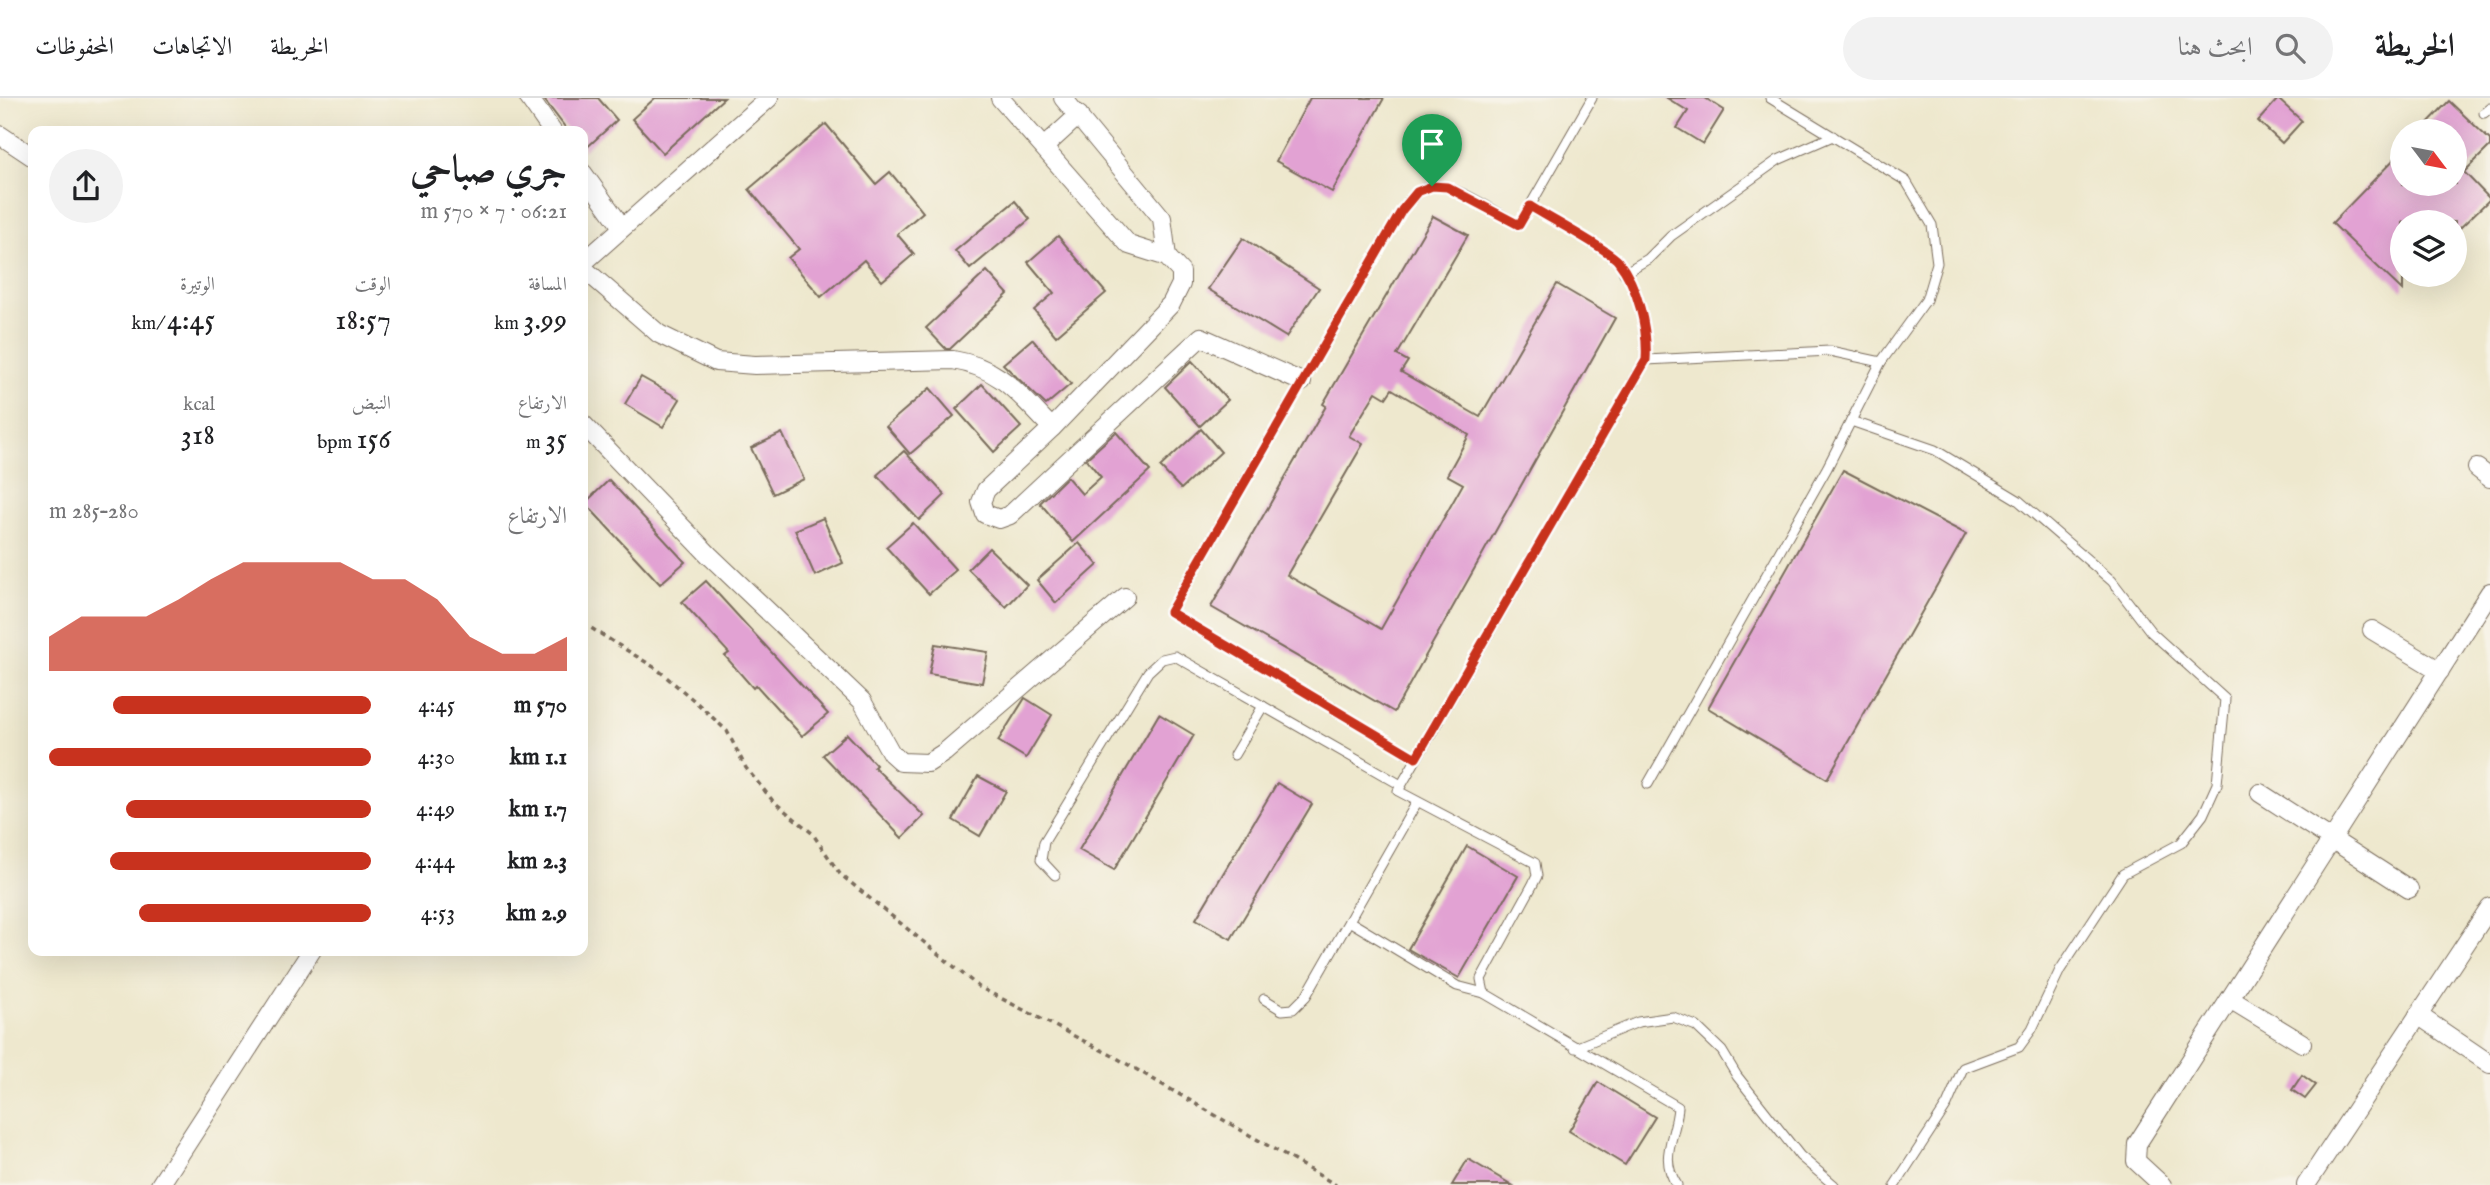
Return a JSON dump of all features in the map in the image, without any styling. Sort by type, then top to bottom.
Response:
[{"type":"street","points":[[528,98],[548,126]]},
{"type":"street","points":[[588,260],[769,98]]},
{"type":"street","points":[[1000,98],[1129,245],[1167,257],[1181,272],[1181,284],[1171,304],[1052,428],[986,490],[981,502],[985,514],[999,519],[1010,515],[1201,337],[1302,382]]},
{"type":"street","points":[[1063,98],[1162,218],[1167,257]]},
{"type":"street","points":[[1044,147],[1079,115]]},
{"type":"street","points":[[0,135],[28,154]]},
{"type":"street","points":[[588,180],[622,227]]},
{"type":"street","points":[[588,270],[659,334],[716,362],[755,365],[953,360],[980,365],[999,376],[1052,428]]},
{"type":"street","points":[[588,429],[709,555],[862,701],[891,753],[901,762],[928,763],[945,752],[1125,597]]},
{"type":"street","points":[[2162,1185],[2136,1161],[2137,1144],[2490,592]]},
{"type":"street","points":[[2372,630],[2440,671]]},
{"type":"street","points":[[2260,793],[2409,889]]},
{"type":"street","points":[[2306,1185],[2490,907]]},
{"type":"street","points":[[160,1185],[308,956]]},
{"type":"street","points":[[2230,999],[2302,1043]]},
{"type":"street","points":[[2418,1016],[2490,1064]]},
{"type":"lane","points":[[1416,758],[1170,612],[1402,210],[1417,192],[1432,186],[1447,187],[1519,225],[1592,98]]},
{"type":"lane","points":[[1648,784],[1851,421],[1881,362],[1926,300],[1937,263],[1932,225],[1906,181],[1770,98]]},
{"type":"lane","points":[[1624,273],[1648,259],[1671,236],[1778,160],[1833,136]]},
{"type":"lane","points":[[1484,993],[1481,979],[1537,876],[1535,863],[1398,791],[1646,360],[1648,334],[1638,303],[1618,260],[1530,206]]},
{"type":"lane","points":[[1646,360],[1830,351],[1881,362]]},
{"type":"lane","points":[[1851,421],[1935,450],[2018,500],[2112,581],[2151,632],[2225,699],[2217,784],[2203,815],[2181,843],[2123,874],[2060,970],[2032,1029],[2019,1047],[1963,1068],[1947,1105],[1895,1185]]},
{"type":"lane","points":[[1055,874],[1041,860],[1044,842],[1148,672],[1161,659],[1175,656],[1401,785]]},
{"type":"lane","points":[[1234,755],[1263,706]]},
{"type":"lane","points":[[1264,999],[1282,1010],[1293,1009],[1306,996],[1417,802]]},
{"type":"lane","points":[[1349,921],[1457,986],[1484,993],[1678,1107],[1677,1124],[1667,1149],[1669,1172],[1677,1185]]},
{"type":"lane","points":[[1575,1048],[1590,1039],[1638,1022],[1673,1017],[1696,1026],[1722,1051],[1737,1076],[1800,1156],[1834,1185]]},
{"type":"path","points":[[588,626],[657,669],[697,703],[727,731],[746,768],[773,801],[812,833],[840,874],[979,988],[1113,1056],[1336,1185]]},
{"type":"building","points":[[543,98],[598,98],[617,120],[588,146],[588,126],[564,126]]},
{"type":"building","points":[[655,98],[724,98],[663,153],[632,119]]},
{"type":"building","points":[[1310,98],[1384,98],[1332,192],[1276,161]]},
{"type":"building","points":[[1667,98],[1705,98],[1724,110],[1703,144],[1677,128],[1688,111]]},
{"type":"building","points":[[2278,99],[2302,121],[2282,143],[2258,121]]},
{"type":"building","points":[[2449,101],[2468,119],[2467,119],[2432,119]]},
{"type":"building","points":[[2468,119],[2490,140],[2490,146],[2468,168]]},
{"type":"building","points":[[826,124],[876,184],[890,172],[923,212],[897,234],[914,254],[882,281],[864,260],[821,297],[788,258],[799,249],[749,189]]},
{"type":"building","points":[[2390,163],[2390,196],[2468,196],[2468,176],[2490,199],[2467,221],[2467,210],[2390,210],[2390,279],[2332,223]]},
{"type":"building","points":[[1015,201],[1030,219],[970,269],[955,251]]},
{"type":"building","points":[[1433,216],[1468,235],[1397,355],[1408,361],[1401,372],[1480,417],[1557,284],[1615,318],[1394,712],[1211,607],[1326,406],[1323,404]],"holes":[[[1392,389],[1469,435],[1447,475],[1463,484],[1381,629],[1287,575],[1363,444],[1349,436],[1376,392],[1386,398]]]},
{"type":"building","points":[[1058,236],[1106,293],[1056,336],[1034,310],[1054,293],[1028,262]]},
{"type":"building","points":[[1243,238],[1319,288],[1286,337],[1208,289]]},
{"type":"building","points":[[987,271],[1008,294],[950,349],[946,349],[926,328]]},
{"type":"building","points":[[1032,339],[1071,384],[1046,405],[1003,364]]},
{"type":"building","points":[[1192,361],[1228,400],[1200,426],[1165,387]]},
{"type":"building","points":[[641,377],[680,399],[663,427],[625,404]]},
{"type":"building","points":[[982,384],[1021,427],[994,452],[956,409]]},
{"type":"building","points":[[930,388],[954,416],[910,454],[886,426]]},
{"type":"building","points":[[1201,429],[1221,452],[1181,489],[1160,467]]},
{"type":"building","points":[[1116,432],[1150,471],[1073,542],[1040,503],[1067,477],[1082,494],[1101,477],[1086,459]]},
{"type":"building","points":[[782,433],[804,479],[773,494],[751,448]]},
{"type":"building","points":[[904,451],[945,495],[919,520],[877,475]]},
{"type":"building","points":[[1843,470],[1966,534],[1827,779],[1708,708]]},
{"type":"building","points":[[609,480],[685,562],[660,584],[588,506],[588,500]]},
{"type":"building","points":[[823,518],[843,563],[815,576],[795,530]]},
{"type":"building","points":[[913,523],[956,570],[929,594],[886,547]]},
{"type":"building","points":[[1079,543],[1098,565],[1056,603],[1037,580]]},
{"type":"building","points":[[989,548],[1027,585],[1006,607],[968,569]]},
{"type":"building","points":[[706,581],[828,714],[802,736],[756,685],[753,688],[725,656],[729,653],[682,602]]},
{"type":"building","points":[[935,644],[988,652],[982,683],[929,674]]},
{"type":"building","points":[[1025,698],[1052,715],[1026,758],[998,741]]},
{"type":"building","points":[[1159,714],[1194,735],[1114,870],[1079,850]]},
{"type":"building","points":[[847,734],[876,765],[874,767],[924,816],[902,838],[823,755]]},
{"type":"building","points":[[978,776],[1006,791],[980,836],[953,820]]},
{"type":"building","points":[[1277,783],[1312,804],[1231,939],[1196,919]]},
{"type":"building","points":[[1467,846],[1518,876],[1459,978],[1408,949]]},
{"type":"building","points":[[2302,1075],[2316,1085],[2305,1099],[2292,1090]]},
{"type":"building","points":[[1598,1082],[1655,1117],[1625,1165],[1569,1131]]},
{"type":"building","points":[[1468,1159],[1512,1185],[1452,1185]]},
{"type":"route","points":[[1432,186],[1447,187],[1519,225],[1530,206],[1618,260],[1638,303],[1648,334],[1646,360],[1416,758],[1170,612],[1402,210],[1417,192],[1432,186]]}]
